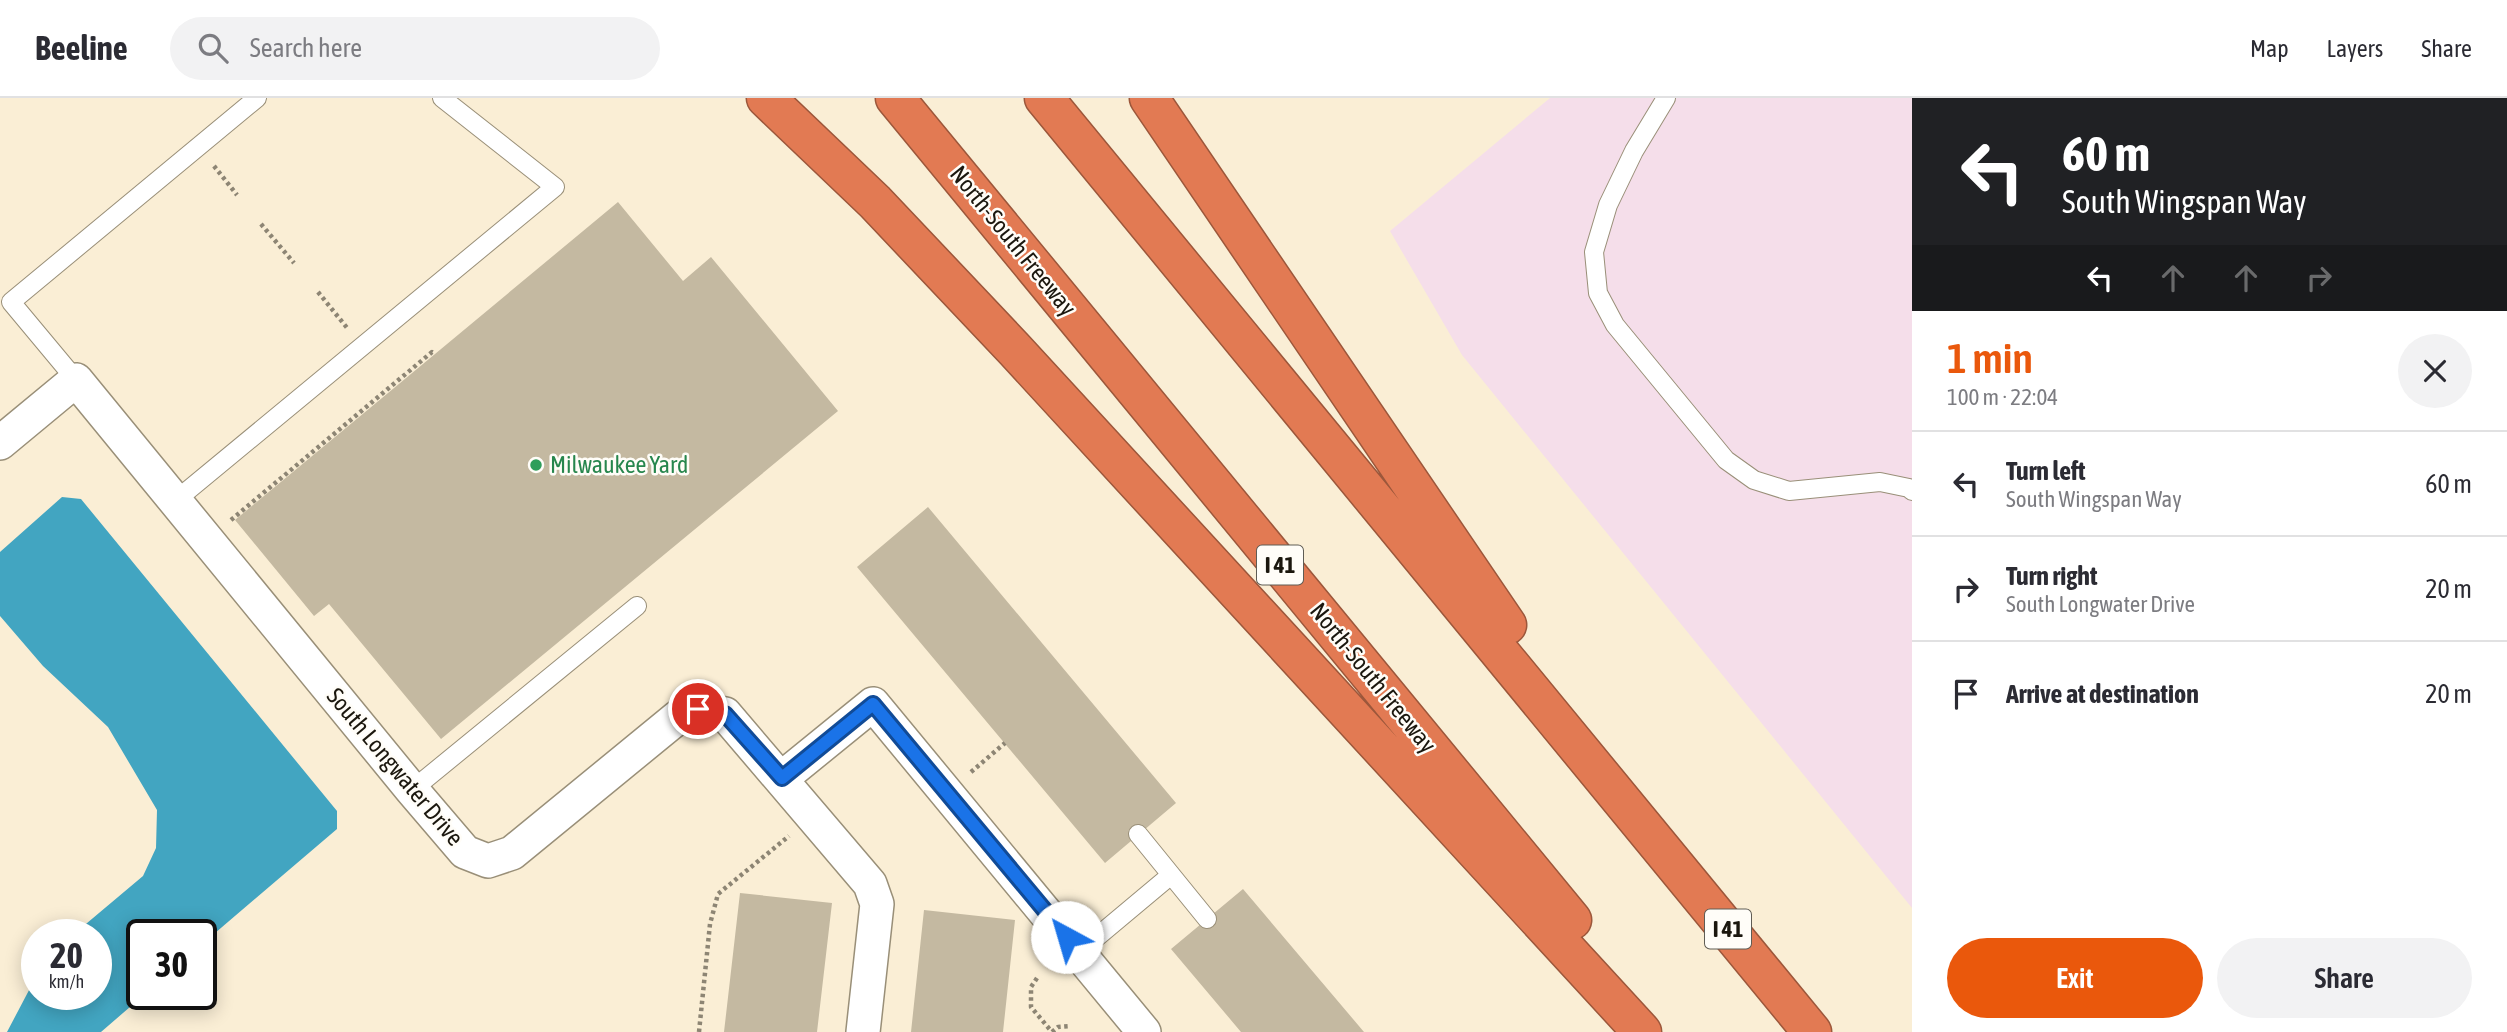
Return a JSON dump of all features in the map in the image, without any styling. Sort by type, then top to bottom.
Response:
[{"type":"highway","points":[[766,98],[875,202],[1006,340],[1642,1032]]},
{"type":"highway","name":"North-South Freeway","points":[[895,98],[1664,1032]]},
{"type":"highway","name":"I 41","points":[[1044,98],[1812,1032]]},
{"type":"highway","points":[[1149,98],[1644,827]]},
{"type":"street","name":"South Longwater Drive","points":[[76,380],[465,852],[488,860],[512,853],[678,717],[698,709],[725,714],[870,884],[877,904],[863,1032]]},
{"type":"street","points":[[0,443],[76,380]]},
{"type":"street","points":[[782,778],[873,704],[1144,1032]]},
{"type":"lane","points":[[76,380],[11,302],[257,98]]},
{"type":"lane","points":[[175,501],[555,187],[442,98]]},
{"type":"lane","points":[[1666,98],[1634,151],[1608,205],[1594,252],[1598,293],[1615,325],[1726,460],[1754,480],[1789,491],[1880,482],[1912,491]]},
{"type":"lane","points":[[412,790],[637,606]]},
{"type":"lane","points":[[1138,834],[1207,919]]},
{"type":"lane","points":[[1079,952],[1171,875]]},
{"type":"path","points":[[198,147],[237,195]]},
{"type":"path","points":[[261,224],[294,263]]},
{"type":"path","points":[[318,292],[351,332]]},
{"type":"path","points":[[235,529],[229,522],[432,352],[435,354]]},
{"type":"path","points":[[946,792],[1005,743]]},
{"type":"path","points":[[699,1032],[710,924],[718,894],[798,829]]},
{"type":"path","points":[[1037,978],[1031,987],[1031,1007],[1052,1032],[1058,1027],[1070,1026]]},
{"type":"shaded area","points":[[1550,98],[1912,98],[1912,908],[1462,355],[1390,231]]},
{"type":"water","points":[[62,497],[81,499],[337,811],[337,829],[217,931],[217,919],[126,919],[126,1010],[101,1032],[7,1032],[21,1005],[21,1010],[112,1010],[112,919],[92,919],[143,876],[156,848],[157,810],[108,727],[43,666],[0,616],[0,552]]},
{"type":"building","name":"Milwaukee Yard","points":[[618,202],[683,281],[711,257],[838,411],[441,739],[329,604],[314,616],[235,520]]},
{"type":"building","points":[[928,507],[1176,803],[1105,863],[857,567]]},
{"type":"building","points":[[1243,889],[1364,1032],[1241,1032],[1171,949]]},
{"type":"building","points":[[740,893],[832,903],[817,1032],[724,1032]]},
{"type":"building","points":[[924,910],[1015,920],[1003,1032],[911,1032]]},
{"type":"place","name":"Milwaukee Yard","points":[[536,465]]},
{"type":"route","points":[[698,709],[725,714],[782,778],[873,704],[1067,937]]}]
